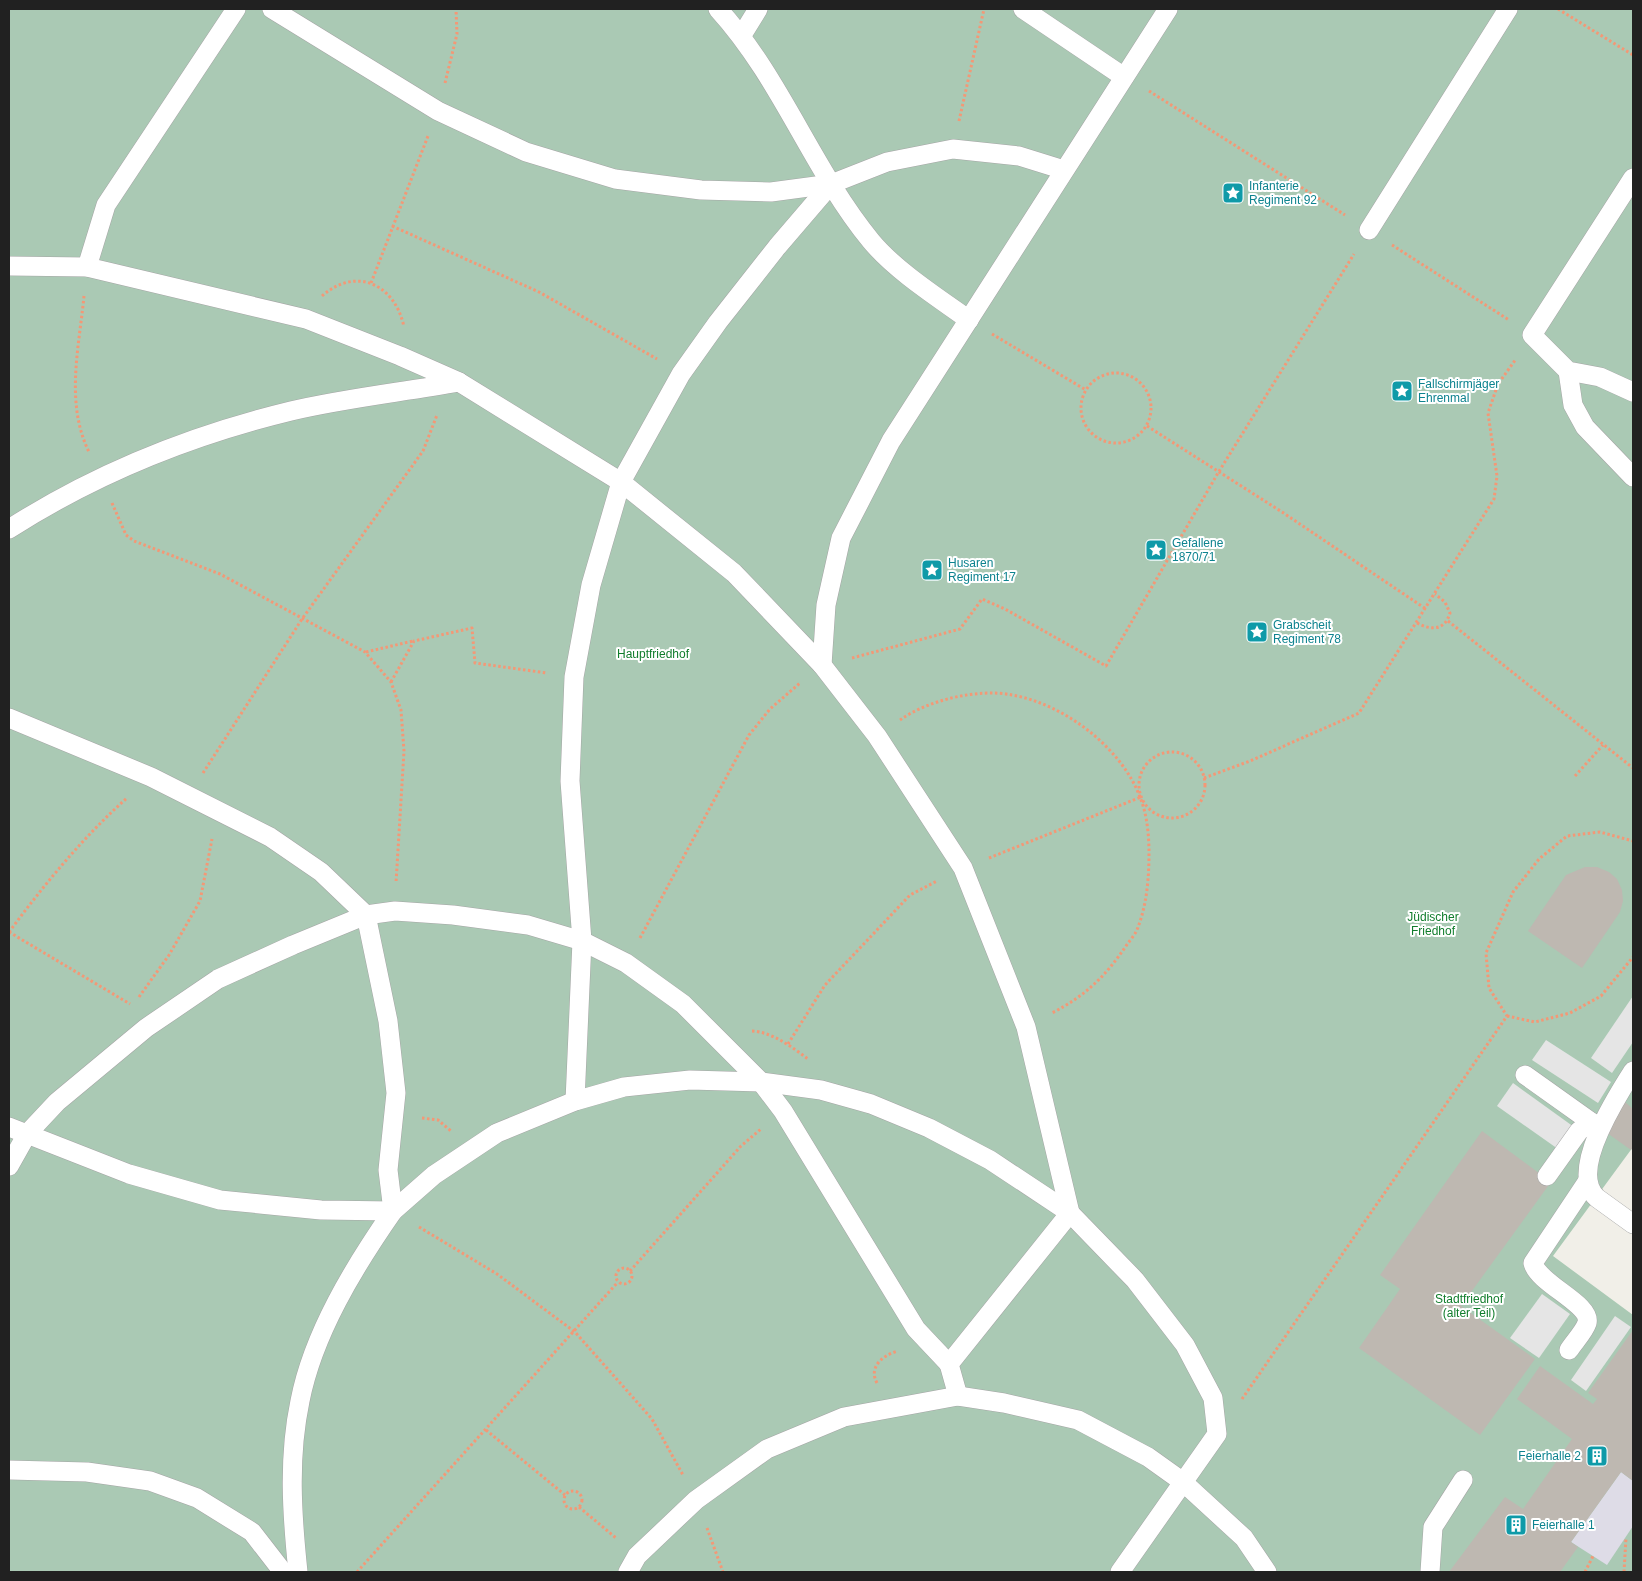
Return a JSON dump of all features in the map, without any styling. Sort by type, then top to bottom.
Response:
[{"type":"lane","points":[[87,267],[106,205],[236,9]]},
{"type":"lane","points":[[272,9],[438,111],[526,152],[616,179],[700,190],[771,192],[831,184],[887,162],[953,149],[1019,156],[1064,170]]},
{"type":"lane","points":[[718,9],[742,36],[831,184],[872,242],[918,283],[969,320]]},
{"type":"lane","points":[[742,36],[758,9]]},
{"type":"lane","points":[[1023,9],[1124,77]]},
{"type":"lane","points":[[822,665],[826,605],[840,538],[891,441],[1168,9]]},
{"type":"lane","points":[[1369,230],[1508,9]]},
{"type":"lane","points":[[1633,178],[1532,335],[1568,371],[1600,377],[1633,392]]},
{"type":"lane","points":[[574,1101],[582,941],[570,781],[574,677],[591,585],[621,482],[681,374],[718,322],[831,184]]},
{"type":"lane","points":[[9,266],[87,267],[306,319],[400,356],[459,382],[621,482],[734,573],[822,665],[878,736],[963,868],[1026,1027],[1070,1213]]},
{"type":"lane","points":[[1568,371],[1573,405],[1585,427],[1633,477]]},
{"type":"lane","points":[[9,529],[101,478],[196,438],[284,413],[459,382]]},
{"type":"lane","points":[[9,718],[151,777],[270,837],[321,872],[366,915],[388,1021],[396,1093],[388,1170],[393,1211]]},
{"type":"lane","points":[[9,1166],[27,1134],[57,1102],[146,1028],[218,979],[366,915],[395,911],[453,915],[528,925],[582,941],[626,963],[683,1004],[760,1082],[783,1111],[916,1329],[949,1364],[958,1396]]},
{"type":"lane","points":[[1569,1350],[1587,1323],[1587,1316],[1581,1308],[1540,1277],[1534,1270],[1533,1263],[1587,1182],[1595,1125],[1633,1071]]},
{"type":"lane","points":[[1525,1075],[1595,1125]]},
{"type":"lane","points":[[298,1572],[293,1522],[292,1452],[300,1400],[322,1330],[369,1246],[393,1211],[434,1175],[497,1133],[574,1101],[633,1086],[690,1080],[760,1082],[821,1090],[871,1104],[929,1128],[990,1160],[1070,1213],[1135,1280],[1185,1345],[1213,1398],[1217,1434],[1120,1572]]},
{"type":"lane","points":[[1547,1176],[1579,1131],[1595,1125]]},
{"type":"lane","points":[[9,1127],[130,1174],[220,1200],[321,1210],[393,1211]]},
{"type":"lane","points":[[1587,1182],[1592,1193],[1597,1198],[1633,1224]]},
{"type":"lane","points":[[949,1364],[1070,1213]]},
{"type":"lane","points":[[633,1564],[696,1500],[767,1449],[844,1417],[958,1396],[1004,1403],[1078,1420],[1148,1457],[1183,1482],[1244,1538],[1267,1572]]},
{"type":"lane","points":[[9,1470],[87,1472],[150,1481],[197,1498],[252,1532],[283,1572]]},
{"type":"lane","points":[[1430,1572],[1433,1527],[1463,1480]]},
{"type":"path","points":[[371,283],[438,111],[457,34],[456,9]]},
{"type":"path","points":[[953,149],[984,9]]},
{"type":"path","points":[[1558,9],[1633,55]]},
{"type":"path","points":[[392,226],[539,292],[681,374]]},
{"type":"path","points":[[626,963],[749,735],[770,709],[822,665],[886,650],[960,629],[982,599],[1006,610],[1106,666],[1218,474],[1369,230]]},
{"type":"path","points":[[87,267],[74,403],[80,434],[126,535],[134,541],[220,574],[365,652],[391,682],[401,710],[404,751],[395,911]]},
{"type":"path","points":[[306,319],[317,300],[331,288],[344,282],[371,283],[394,303],[403,321],[406,336],[400,356]]},
{"type":"path","points":[[989,332],[1086,390]]},
{"type":"path","points":[[1204,778],[1250,761],[1359,713],[1494,498],[1497,476],[1488,413],[1498,384],[1532,335]]},
{"type":"path","points":[[1122,373],[1134,378],[1145,387],[1150,400],[1151,413],[1147,426],[1137,438],[1125,442],[1111,444],[1098,438],[1087,429],[1082,416],[1082,403],[1086,390],[1096,380],[1108,374],[1122,373]]},
{"type":"path","points":[[189,795],[302,618],[423,451],[438,414],[432,387]]},
{"type":"path","points":[[1147,426],[1218,474],[1282,512],[1426,609]]},
{"type":"path","points":[[1417,623],[1427,629],[1440,628],[1448,621],[1450,613],[1446,602],[1435,594]]},
{"type":"path","points":[[1448,621],[1633,768]]},
{"type":"path","points":[[365,652],[472,628],[475,663],[574,677]]},
{"type":"path","points":[[391,682],[414,641]]},
{"type":"path","points":[[878,736],[913,711],[960,695],[1011,694],[1047,706],[1087,730],[1122,765],[1141,797],[1146,807],[1155,814],[1176,818],[1191,812],[1202,799],[1204,778],[1199,767],[1186,756],[1168,752],[1156,756],[1147,763],[1140,774],[1138,785],[1141,797],[1149,835],[1149,876],[1138,928],[1108,973],[1074,1002],[1026,1027]]},
{"type":"path","points":[[1575,776],[1603,744]]},
{"type":"path","points":[[151,777],[108,815],[47,882],[9,932],[133,1006],[169,955],[200,901],[216,809]]},
{"type":"path","points":[[788,1044],[825,985],[910,895],[963,868],[1141,797]]},
{"type":"path","points":[[1633,841],[1600,832],[1567,836],[1539,860],[1513,892],[1486,953],[1489,988],[1507,1016],[1535,1022],[1570,1013],[1601,996],[1633,957]]},
{"type":"path","points":[[1217,1434],[1507,1016]]},
{"type":"path","points":[[719,1040],[734,1030],[759,1032],[788,1044],[808,1059],[818,1075],[821,1090]]},
{"type":"path","points":[[630,1270],[741,1146],[783,1111]]},
{"type":"path","points":[[391,1135],[410,1120],[424,1117],[438,1120],[450,1128],[458,1143],[458,1160]]},
{"type":"path","points":[[393,1211],[497,1274],[574,1332],[652,1419],[696,1500],[723,1572]]},
{"type":"path","points":[[618,1282],[616,1279],[618,1270],[622,1268],[630,1270]]},
{"type":"path","points":[[618,1282],[626,1284],[630,1282],[632,1274],[630,1270]]},
{"type":"path","points":[[357,1572],[618,1282]]},
{"type":"path","points":[[885,1410],[882,1394],[874,1378],[877,1364],[884,1354],[904,1349],[917,1349],[929,1343]]},
{"type":"path","points":[[486,1430],[565,1495]]},
{"type":"path","points":[[574,1490],[579,1493],[582,1497],[579,1507],[575,1509],[566,1507],[563,1500],[565,1495],[574,1490]]},
{"type":"path","points":[[579,1507],[633,1564]]},
{"type":"path","points":[[1624,1572],[1626,1538]]},
{"type":"path","points":[[1585,1572],[1593,1556]]},
{"type":"green space","name":"Hauptfriedhof","points":[[9,9],[1633,9],[1633,1147],[1553,1256],[1633,1315],[1633,1572],[9,1572]]},
{"type":"shaded area","points":[[1633,996],[1633,1042],[1612,1073],[1591,1058]]},
{"type":"shaded area","points":[[1546,1040],[1611,1082],[1598,1103],[1532,1060]]},
{"type":"shaded area","points":[[1513,1083],[1574,1127],[1558,1149],[1497,1106]]},
{"type":"shaded area","points":[[1542,1294],[1570,1314],[1539,1358],[1510,1338]]},
{"type":"shaded area","points":[[1615,1316],[1631,1327],[1586,1391],[1571,1380]]},
{"type":"shaded area","points":[[1621,1472],[1633,1481],[1633,1526],[1607,1565],[1571,1542]]},
{"type":"building","points":[[1585,867],[1597,867],[1609,872],[1617,879],[1622,890],[1623,901],[1620,912],[1582,968],[1528,931],[1566,875]]},
{"type":"building","points":[[1624,1101],[1633,1109],[1633,1147],[1631,1150],[1603,1130]]},
{"type":"building","points":[[1482,1131],[1551,1182],[1461,1306],[1535,1359],[1480,1435],[1359,1348],[1400,1289],[1380,1275]]},
{"type":"building","points":[[1633,1330],[1633,1481],[1621,1472],[1571,1542],[1578,1547],[1560,1572],[1449,1572],[1505,1497],[1523,1509],[1572,1439],[1517,1399],[1540,1366],[1593,1404],[1597,1399],[1588,1393]]},
{"type":"place","name":"Infanterie Regiment 92","points":[[1233,193]]},
{"type":"place","name":"Fallschirmjäger Ehrenmal","points":[[1402,391]]},
{"type":"place","name":"Gefallene 1870/71","points":[[1156,550]]},
{"type":"place","name":"Husaren Regiment 17","points":[[932,570]]},
{"type":"place","name":"Grabscheit Regiment 78","points":[[1257,632]]},
{"type":"place","name":"Feierhalle 2","points":[[1597,1456]]},
{"type":"place","name":"Feierhalle 1","points":[[1516,1525]]},
{"type":"park label","name":"Jüdischer Friedhof","points":[[1433,924]]},
{"type":"park label","name":"Stadtfriedhof (alter Teil)","points":[[1469,1306]]}]
